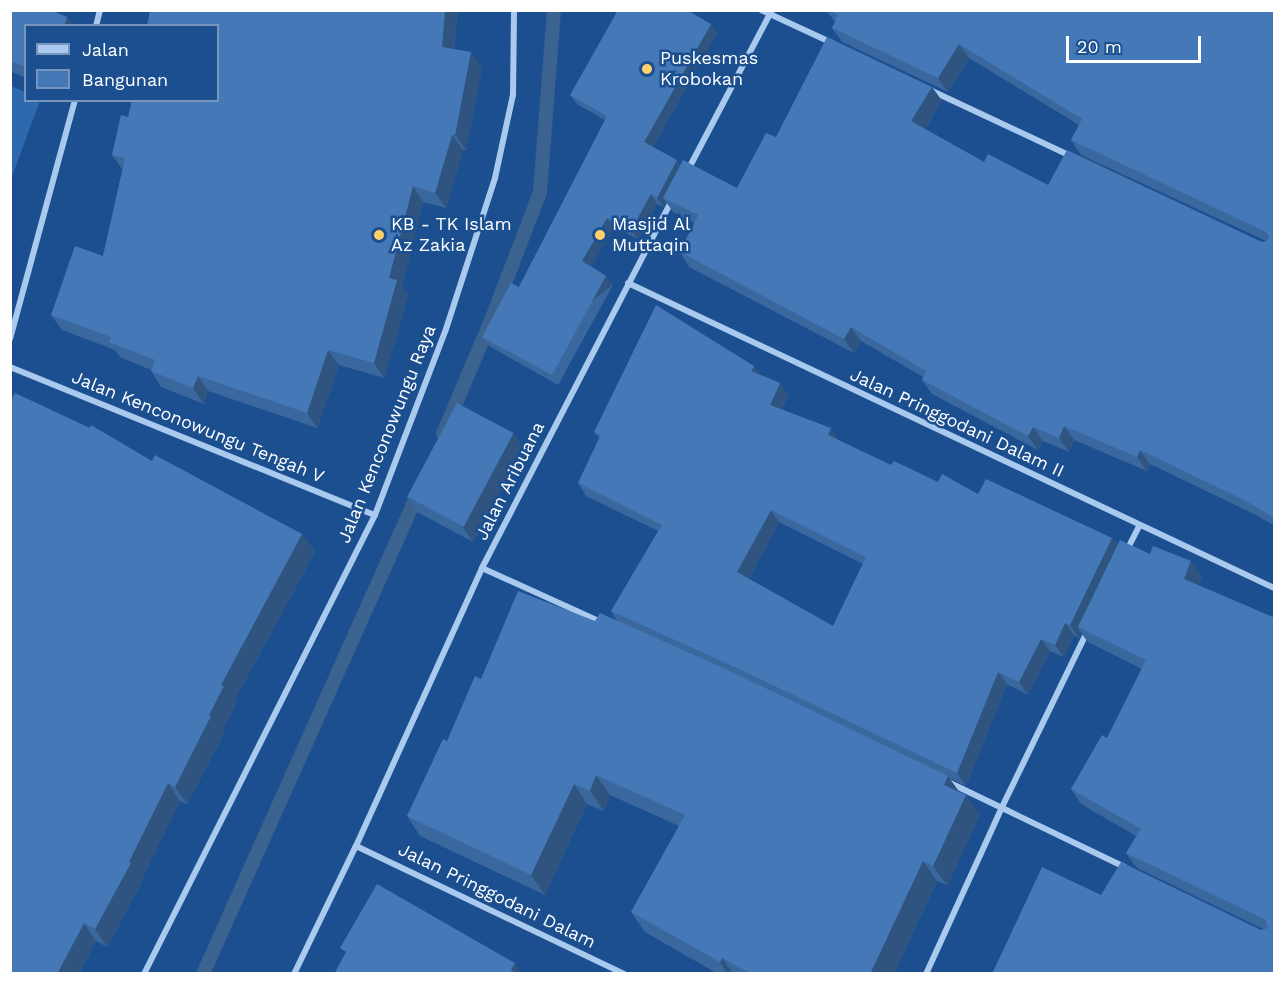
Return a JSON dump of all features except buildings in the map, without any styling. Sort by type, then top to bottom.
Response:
[{"type":"street","name":"Jalan Kenconowungu Raya","points":[[144,974],[375,515],[446,329],[495,178],[513,95],[514,10]]},
{"type":"street","points":[[761,10],[771,12],[834,45]]},
{"type":"street","points":[[682,180],[771,12]]},
{"type":"street","points":[[920,85],[1081,160]]},
{"type":"street","points":[[10,339],[74,102]]},
{"type":"street","name":"Jalan Aribuana","points":[[294,974],[356,846],[483,568],[677,190]]},
{"type":"street","name":"Jalan Pringgodani Dalam II","points":[[628,283],[1139,526],[1275,588]]},
{"type":"street","name":"Jalan Kenconowungu Tengah V","points":[[10,367],[375,515]]},
{"type":"street","points":[[1124,557],[1139,526]]},
{"type":"street","points":[[483,568],[604,623]]},
{"type":"street","points":[[926,974],[1002,807],[1093,620]]},
{"type":"street","points":[[938,777],[1128,868]]},
{"type":"street","name":"Jalan Pringgodani Dalam","points":[[356,846],[624,974]]},
{"type":"shaded area","points":[[11,86],[24,92],[24,102],[40,102],[11,179]]},
{"type":"waterway","points":[[443,434],[490,323],[540,192],[554,10]]},
{"type":"waterway","points":[[203,974],[419,491]]},
{"type":"place","name":"Puskesmas Krobokan","points":[[647,69]]},
{"type":"place","name":"KB - TK Islam Az Zakia","points":[[379,235]]},
{"type":"place","name":"Masjid Al Muttaqin","points":[[600,235]]}]
